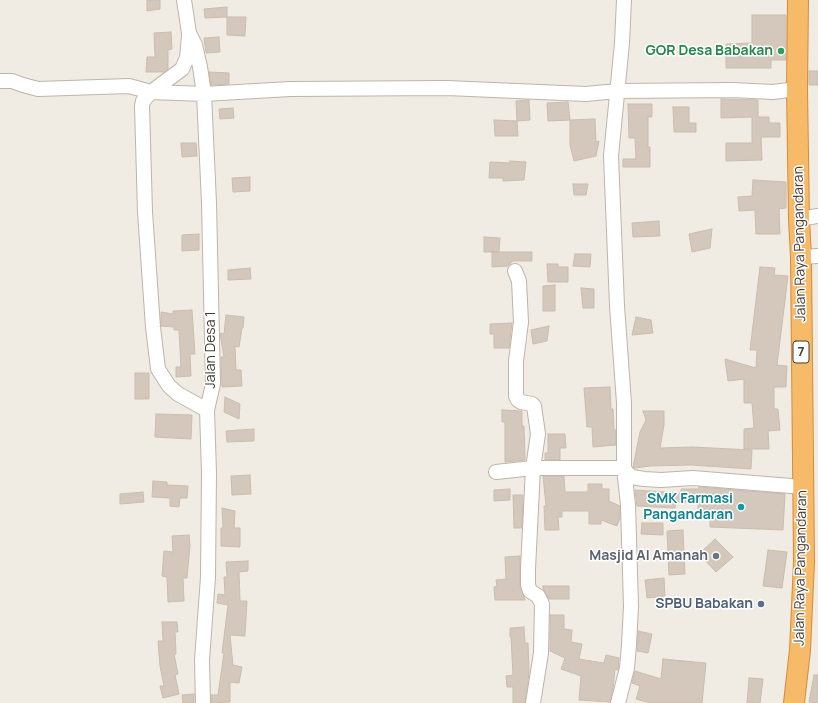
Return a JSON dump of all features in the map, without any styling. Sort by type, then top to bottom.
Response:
[{"type":"highway","name":"Jalan Raya Pangandaran","points":[[794,703],[800,650],[804,562],[803,487],[810,257],[799,219],[797,89],[798,0]]},
{"type":"street","name":"Jalan Desa 1","points":[[184,0],[189,34],[195,45],[204,94],[209,203],[213,384],[207,410],[209,473],[208,577],[202,660],[203,703]]},
{"type":"street","points":[[618,703],[626,668],[631,606],[628,505],[624,468],[623,388],[617,306],[611,156],[622,43],[624,0]]},
{"type":"street","points":[[189,34],[187,58],[182,69],[151,92],[143,101],[144,212],[153,327],[158,369],[169,386],[178,394],[207,410]]},
{"type":"street","points":[[0,81],[12,81],[22,86],[38,89],[129,86],[151,92],[204,94],[298,89],[447,88],[586,94],[617,91],[732,90],[773,92],[797,89]]},
{"type":"street","points":[[799,219],[818,216]]},
{"type":"street","points":[[515,271],[519,281],[522,322],[516,361],[516,396],[521,402],[532,404],[535,410],[538,434],[533,468],[528,585],[530,591],[538,596],[542,604],[542,617],[541,653],[533,703]]},
{"type":"street","points":[[496,472],[533,468],[624,468]]},
{"type":"street","points":[[624,468],[627,474],[632,477],[644,479],[661,480],[693,478],[803,487]]},
{"type":"building","points":[[147,0],[160,0],[160,9],[147,11]]},
{"type":"building","points":[[227,7],[227,17],[205,18],[204,9]]},
{"type":"building","points":[[752,15],[786,15],[786,60],[771,60],[771,68],[726,68],[726,44],[752,43]]},
{"type":"building","points":[[227,17],[246,17],[245,36],[227,35]]},
{"type":"building","points":[[171,32],[172,49],[168,50],[168,69],[164,72],[146,72],[147,57],[155,57],[154,33]]},
{"type":"building","points":[[219,37],[220,52],[206,53],[204,38]]},
{"type":"building","points":[[809,71],[818,71],[818,85],[809,85]]},
{"type":"building","points":[[209,72],[229,73],[229,84],[211,85]]},
{"type":"building","points":[[721,99],[758,100],[758,117],[769,117],[769,123],[780,123],[780,137],[761,137],[762,160],[726,161],[726,143],[752,143],[752,117],[721,118]]},
{"type":"building","points":[[529,100],[530,120],[517,121],[516,101]]},
{"type":"building","points":[[568,102],[570,120],[548,121],[547,103]]},
{"type":"building","points":[[628,104],[652,104],[652,117],[648,117],[650,167],[623,167],[623,159],[636,159],[635,138],[629,138]]},
{"type":"building","points":[[673,107],[689,107],[689,123],[696,123],[696,132],[674,132]]},
{"type":"building","points":[[233,108],[234,118],[220,119],[219,109]]},
{"type":"building","points":[[595,119],[596,142],[599,141],[596,156],[574,161],[570,145],[570,120]]},
{"type":"building","points":[[494,120],[517,121],[518,136],[495,136]]},
{"type":"building","points":[[181,143],[196,143],[197,156],[182,157]]},
{"type":"building","points":[[510,161],[526,162],[524,180],[503,181],[503,178],[489,178],[490,162],[510,163]]},
{"type":"building","points":[[250,177],[250,191],[233,192],[232,178]]},
{"type":"building","points":[[753,180],[786,182],[786,208],[779,209],[780,234],[756,234],[755,210],[739,211],[738,197],[752,196]]},
{"type":"building","points":[[573,184],[588,184],[586,195],[574,195]]},
{"type":"building","points":[[659,221],[660,236],[633,237],[632,223]]},
{"type":"building","points":[[712,229],[710,248],[692,252],[689,234]]},
{"type":"building","points":[[199,234],[199,250],[182,251],[182,235]]},
{"type":"building","points":[[484,237],[500,238],[499,252],[484,252]]},
{"type":"building","points":[[492,252],[532,252],[532,261],[513,261],[508,266],[492,267]]},
{"type":"building","points":[[575,254],[591,254],[590,267],[573,266]]},
{"type":"building","points":[[547,264],[558,264],[558,267],[568,267],[568,282],[548,282]]},
{"type":"building","points":[[760,267],[775,268],[774,275],[788,276],[777,365],[787,366],[786,387],[774,387],[774,409],[778,409],[780,430],[768,431],[769,449],[744,449],[744,429],[754,428],[752,403],[744,403],[744,379],[728,381],[725,359],[756,368],[757,350],[750,350]]},
{"type":"building","points":[[250,268],[251,279],[228,280],[228,270]]},
{"type":"building","points":[[555,285],[555,311],[543,311],[543,286]]},
{"type":"building","points":[[581,288],[594,289],[594,308],[583,308]]},
{"type":"building","points":[[192,310],[195,354],[190,354],[191,376],[176,377],[176,367],[181,367],[179,330],[174,330],[174,327],[161,326],[161,312],[173,314],[173,311]]},
{"type":"building","points":[[226,315],[244,317],[239,347],[235,346],[236,370],[241,370],[242,386],[222,387],[221,357],[224,357],[220,333],[224,334]]},
{"type":"building","points":[[636,317],[651,320],[653,333],[632,335]]},
{"type":"building","points":[[512,323],[509,348],[494,348],[494,334],[490,334],[490,324]]},
{"type":"building","points":[[549,326],[547,341],[533,344],[531,330]]},
{"type":"building","points":[[135,373],[149,373],[149,399],[135,399]]},
{"type":"building","points":[[610,387],[611,409],[613,409],[614,430],[616,430],[616,445],[593,447],[592,427],[587,427],[584,388]]},
{"type":"building","points":[[225,397],[240,404],[239,419],[224,412]]},
{"type":"building","points":[[502,410],[522,411],[525,460],[505,462],[505,422],[502,422]]},
{"type":"building","points":[[643,411],[664,411],[664,425],[660,448],[692,447],[752,450],[751,469],[691,465],[633,467],[640,432],[646,420]]},
{"type":"building","points":[[156,414],[192,415],[191,439],[155,437]]},
{"type":"building","points":[[254,429],[254,441],[227,442],[226,431]]},
{"type":"building","points":[[548,434],[565,434],[566,448],[560,448],[560,460],[545,460],[545,453],[548,453]]},
{"type":"building","points":[[250,475],[251,494],[232,495],[231,476]]},
{"type":"building","points":[[543,476],[564,476],[565,492],[588,492],[588,484],[602,484],[602,489],[609,489],[609,501],[620,506],[620,518],[617,526],[601,520],[601,524],[589,524],[589,511],[562,511],[562,517],[558,517],[559,530],[545,530],[544,506],[546,506]]},
{"type":"building","points":[[153,481],[167,482],[167,485],[188,486],[187,498],[180,498],[179,507],[170,506],[170,498],[152,497]]},
{"type":"building","name":"SMK Farmasi Pangandaran","points":[[699,487],[785,494],[783,530],[710,527],[710,510],[698,510],[698,502],[676,502],[675,508],[637,506],[635,490],[681,493],[681,489],[699,489]]},
{"type":"building","points":[[510,489],[510,500],[494,501],[494,490]]},
{"type":"building","points":[[143,492],[144,502],[120,504],[120,494]]},
{"type":"building","points":[[513,495],[523,495],[522,528],[514,528]]},
{"type":"building","points":[[222,508],[235,511],[234,528],[240,528],[240,547],[221,546],[221,528],[223,528]]},
{"type":"building","points":[[642,523],[663,523],[663,535],[641,534]]},
{"type":"building","points":[[683,530],[685,574],[669,575],[667,531]]},
{"type":"building","points":[[189,535],[190,545],[187,578],[183,578],[184,601],[168,602],[167,577],[162,576],[164,551],[173,552],[172,536]]},
{"type":"building","name":"Masjid Al Amanah","points":[[715,539],[733,557],[716,572],[699,554]]},
{"type":"building","points":[[768,550],[787,552],[782,588],[763,586]]},
{"type":"building","points":[[520,556],[520,585],[525,600],[495,600],[494,587],[497,586],[496,580],[506,579],[505,557]]},
{"type":"building","points":[[248,561],[248,571],[239,572],[240,601],[247,601],[245,636],[230,635],[233,665],[242,667],[239,683],[230,682],[230,702],[211,703],[211,695],[218,695],[224,653],[222,653],[228,605],[217,603],[218,594],[225,595],[224,577],[227,577],[226,562]]},
{"type":"building","points":[[664,578],[665,596],[647,598],[645,580]]},
{"type":"building","points":[[543,586],[569,586],[569,599],[549,599],[543,589]]},
{"type":"building","points":[[550,615],[564,615],[564,629],[572,630],[571,642],[582,644],[579,659],[604,663],[606,655],[619,658],[618,670],[615,669],[610,702],[579,700],[581,676],[561,669],[565,658],[550,651]]},
{"type":"building","points":[[162,622],[177,622],[178,632],[175,632],[176,654],[174,654],[178,674],[175,675],[179,694],[163,698],[160,686],[164,686],[160,666],[158,641],[163,641]]},
{"type":"building","points":[[524,627],[525,643],[528,643],[529,673],[525,703],[513,703],[513,687],[507,687],[506,676],[513,675],[510,628]]},
{"type":"building","points":[[638,631],[652,634],[648,653],[637,651]]},
{"type":"building","points":[[663,659],[706,663],[702,703],[650,703],[636,699],[640,686],[632,683],[635,671],[661,679]]},
{"type":"building","points":[[814,675],[818,675],[818,703],[809,702]]},
{"type":"building","points":[[749,678],[763,679],[760,703],[747,703]]},
{"type":"building","points":[[194,694],[194,703],[183,703],[182,695]]},
{"type":"place","name":"GOR Desa Babakan","points":[[781,51]]},
{"type":"place","name":"SMK Farmasi Pangandaran","points":[[741,507]]},
{"type":"place","name":"Masjid Al Amanah","points":[[716,556]]},
{"type":"place","name":"SPBU Babakan","points":[[761,604]]}]
